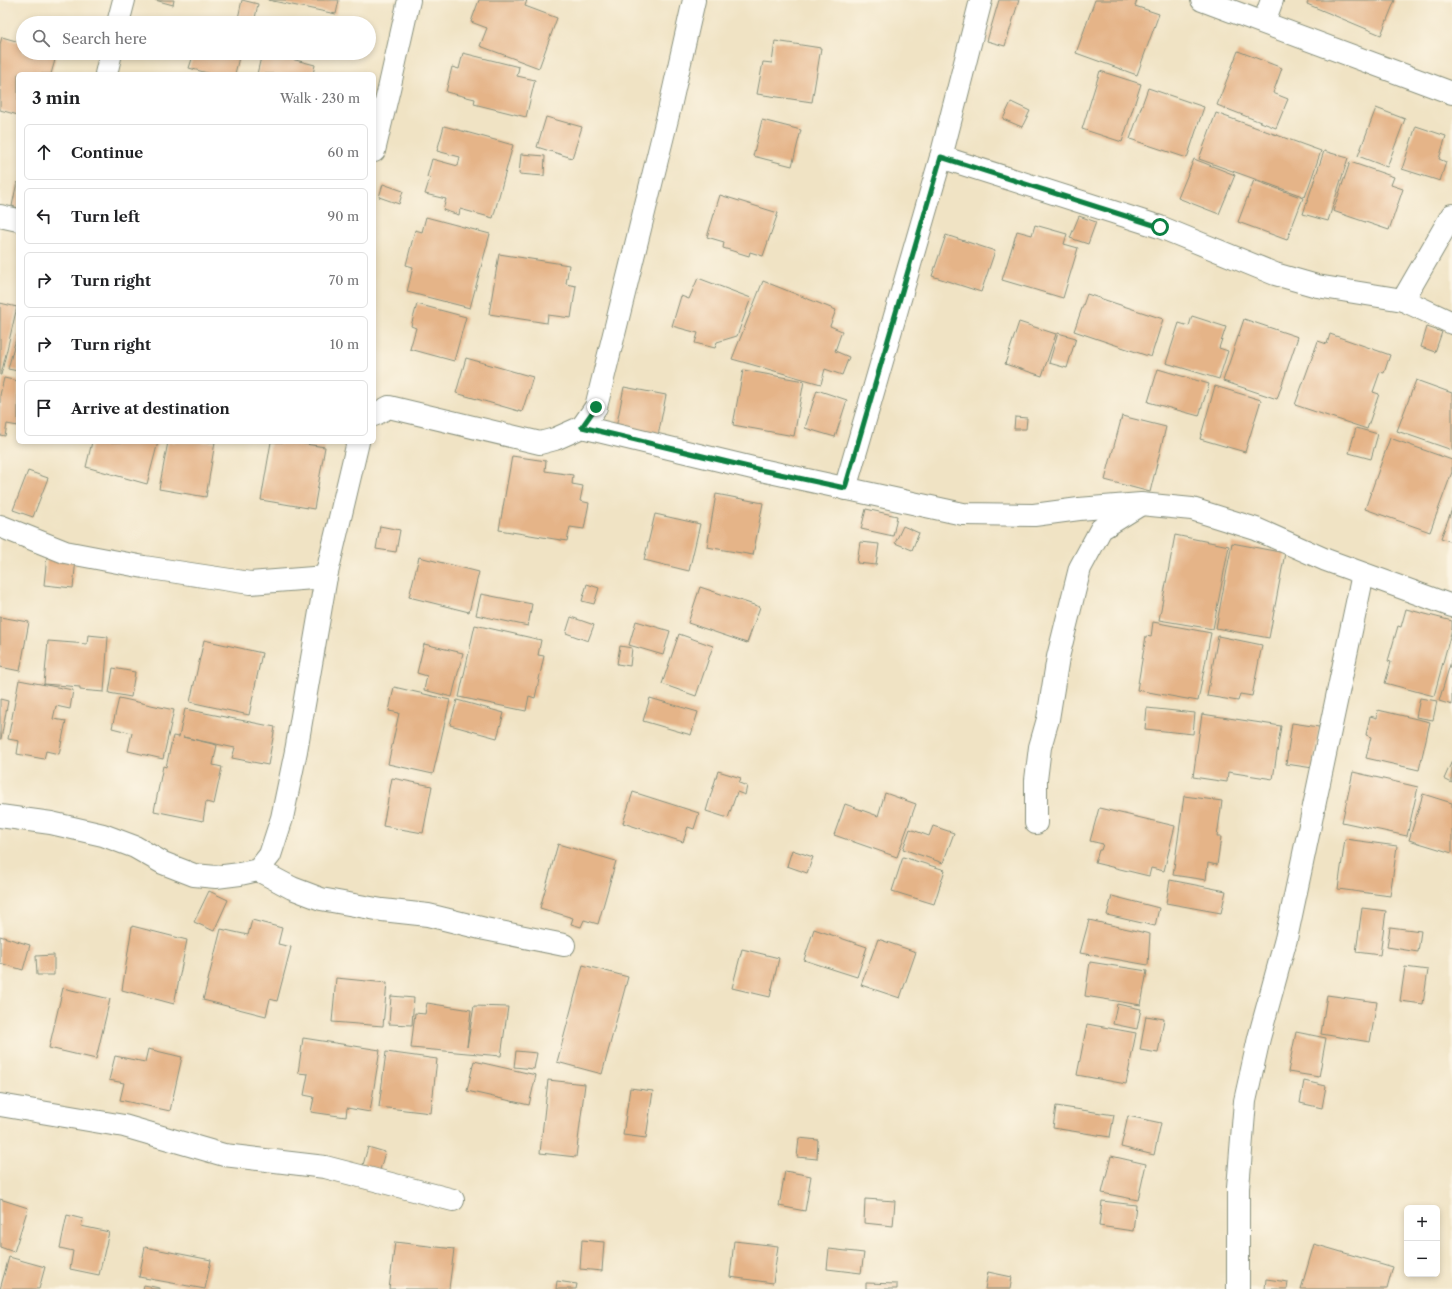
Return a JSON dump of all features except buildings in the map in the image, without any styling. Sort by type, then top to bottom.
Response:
[{"type":"street","points":[[120,16],[124,0]]},
{"type":"street","points":[[376,143],[390,89],[409,0]]},
{"type":"street","points":[[376,414],[390,407],[540,443],[555,439],[582,427],[596,407],[669,111],[694,0]]},
{"type":"street","points":[[845,488],[941,157],[981,0]]},
{"type":"street","points":[[1202,0],[1452,93]]},
{"type":"street","points":[[1264,22],[1272,0]]},
{"type":"street","points":[[106,72],[109,60]]},
{"type":"street","points":[[941,157],[1160,227],[1275,274],[1317,286],[1403,300],[1452,323]]},
{"type":"street","points":[[1403,300],[1452,215]]},
{"type":"street","points":[[0,216],[16,220]]},
{"type":"street","points":[[582,427],[761,470],[963,514],[1034,515],[1079,509],[1141,504],[1192,509],[1256,529],[1326,560],[1452,606]]},
{"type":"street","points":[[0,816],[51,823],[103,835],[135,847],[163,863],[194,875],[216,877],[258,870],[270,855],[282,818],[296,751],[326,577],[358,444]]},
{"type":"street","points":[[1036,823],[1036,780],[1040,747],[1048,719],[1058,657],[1080,568],[1101,529],[1141,504]]},
{"type":"street","points":[[0,526],[65,552],[144,567],[250,583],[326,577]]},
{"type":"street","points":[[1238,1289],[1238,1188],[1245,1101],[1259,1038],[1286,939],[1364,574]]},
{"type":"street","points":[[258,870],[292,888],[322,899],[382,910],[428,915],[485,929],[564,945]]},
{"type":"street","points":[[0,1105],[124,1126],[224,1155],[325,1167],[453,1200]]},
{"type":"route","points":[[596,407],[582,427],[761,470],[845,488],[941,157],[1160,227]]}]
